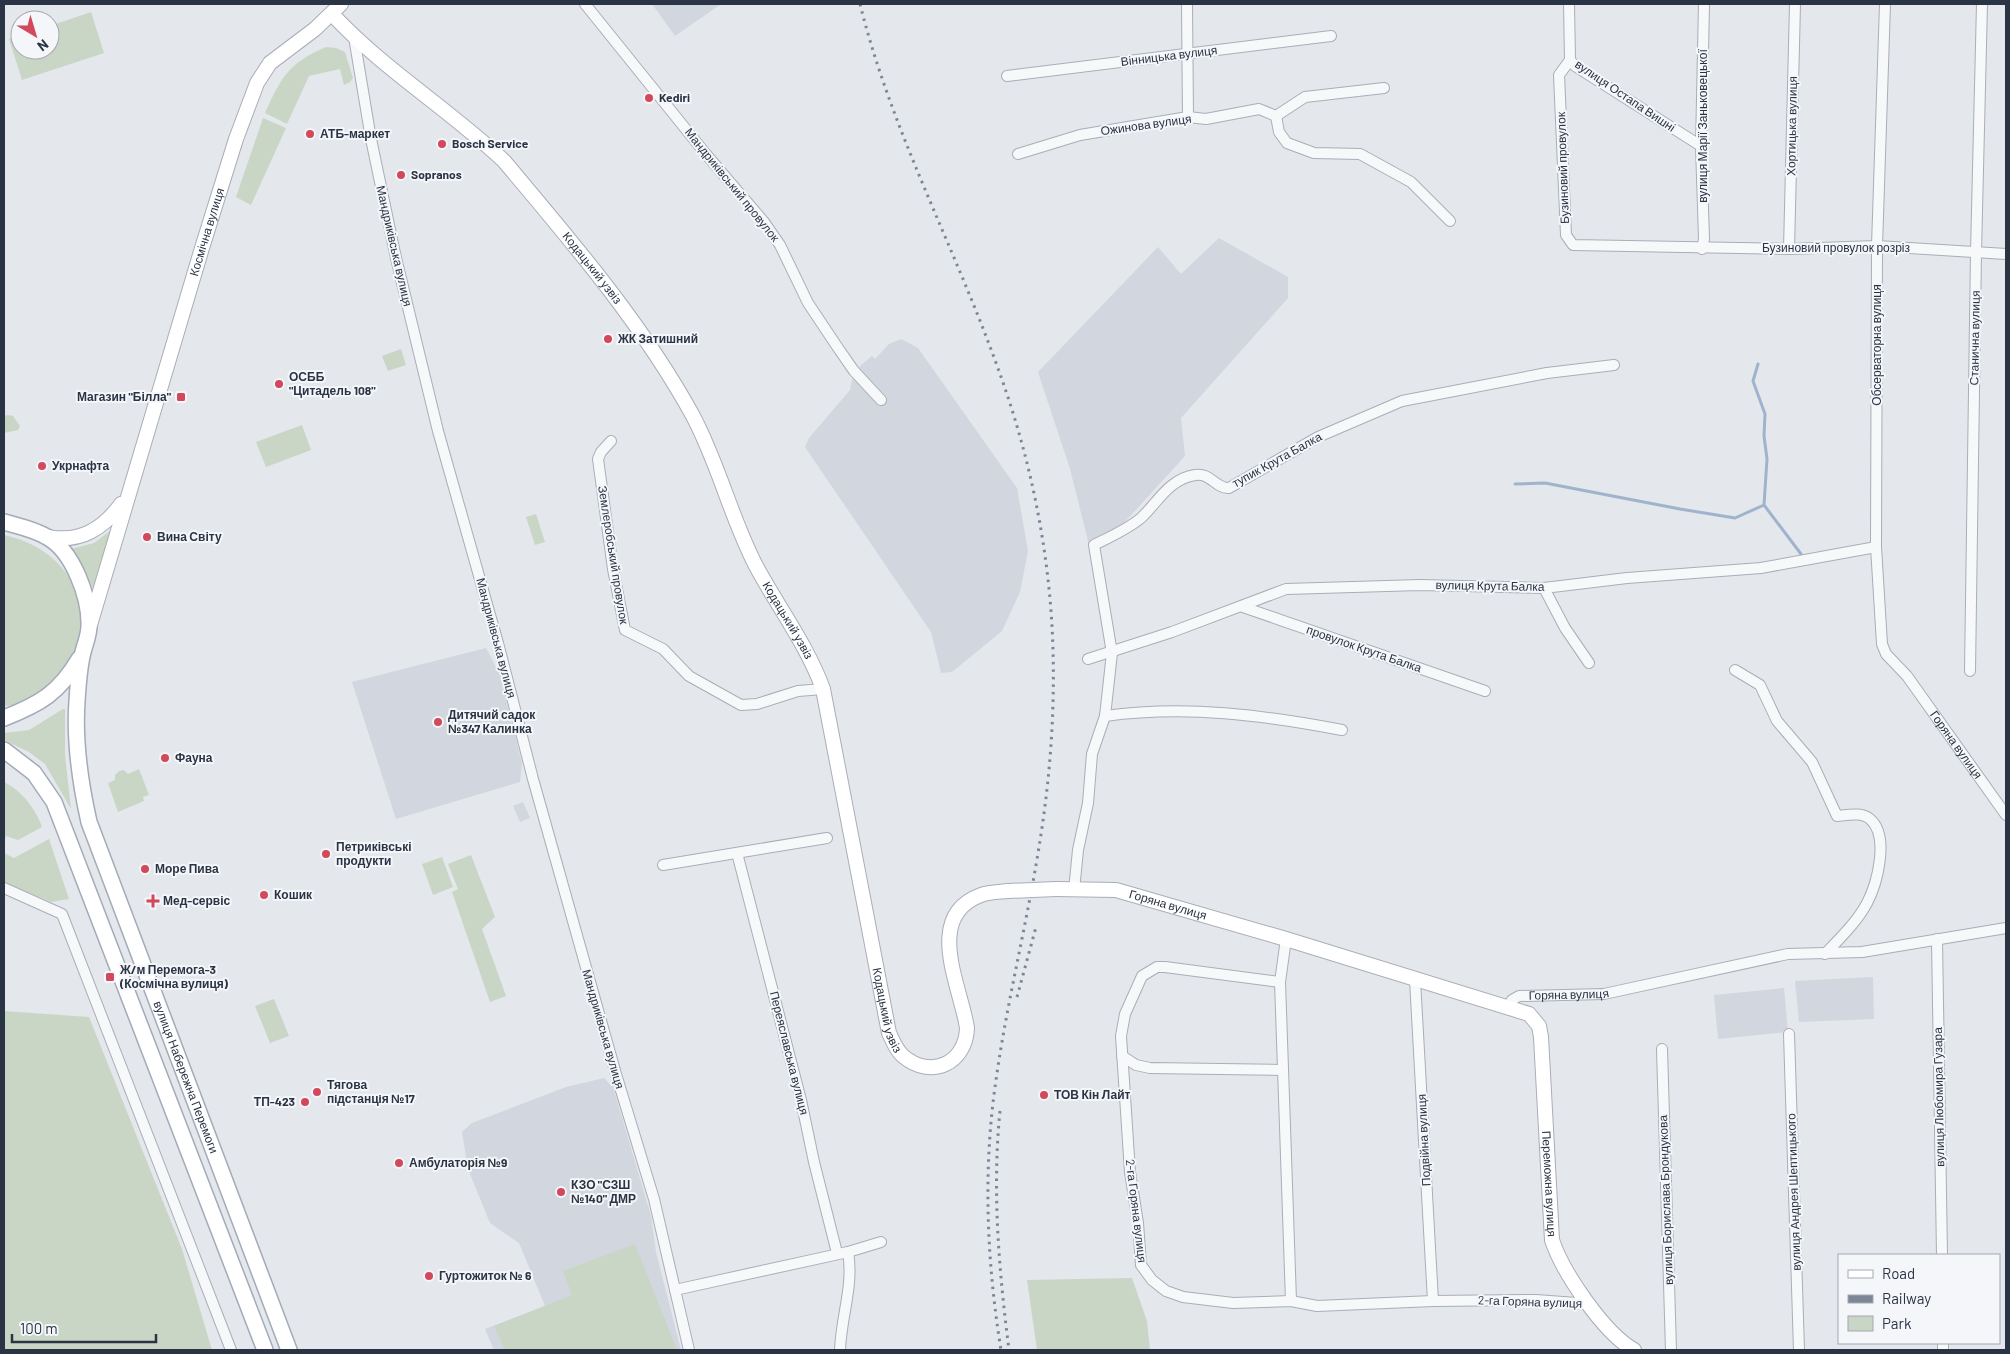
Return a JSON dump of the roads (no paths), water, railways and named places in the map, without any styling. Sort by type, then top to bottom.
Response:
[{"type":"main road","points":[[4,522],[49,537]]},
{"type":"main road","name":"вулиця Набережна Перемоги","points":[[49,537],[75,569],[88,607],[89,628],[83,653],[77,701],[76,739],[81,788],[90,822],[289,1350]]},
{"type":"main road","name":"вулиця Набережна Перемоги","points":[[4,716],[20,712],[40,703],[58,689],[69,676],[83,653]]},
{"type":"main road","name":"вулиця Набережна Перемоги","points":[[4,750],[34,773],[54,802],[265,1350]]},
{"type":"main road","name":"вулиця Набережна Перемоги","points":[[4,756],[21,763]]},
{"type":"street","name":"Мандриківський провулок","points":[[585,4],[721,173],[764,222],[780,245],[808,303],[854,371],[881,400]]},
{"type":"street","points":[[1187,4],[1188,117]]},
{"type":"street","name":"вулиця Остапа Вишні","points":[[1569,4],[1570,60],[1575,66],[1701,146]]},
{"type":"street","name":"вулиця Марії Заньковецької","points":[[1702,249],[1704,239],[1701,146],[1704,4]]},
{"type":"street","name":"Хортицька вулиця","points":[[1789,249],[1795,4]]},
{"type":"street","name":"Обсерваторна вулиця","points":[[1885,4],[1877,246],[1876,547],[1882,644],[1893,663],[1907,676]]},
{"type":"street","name":"Станична вулиця","points":[[1970,671],[1976,252],[1982,4]]},
{"type":"street","name":"Кодацький узвіз","points":[[337,9],[354,37],[392,71],[485,142],[504,161],[615,296],[692,415],[714,459],[741,535],[760,574],[808,653],[823,689],[826,715],[889,1033],[894,1046],[911,1062],[934,1067],[945,1065],[955,1059],[967,1039],[967,1028],[950,959],[949,941],[952,926],[959,911],[974,898],[983,894],[1056,889]]},
{"type":"street","name":"Космічна вулиця","points":[[89,628],[236,139],[257,83],[275,58],[337,9]]},
{"type":"street","name":"Вінницька вулиця","points":[[1007,76],[1330,36]]},
{"type":"street","name":"Мандриківська вулиця","points":[[354,37],[371,139],[388,222],[438,431],[616,1074],[654,1198],[690,1350]]},
{"type":"street","name":"Бузиновий провулок","points":[[1570,60],[1559,75],[1567,239],[1578,246],[1725,248]]},
{"type":"street","points":[[1384,88],[1305,97],[1276,116],[1279,132],[1287,144],[1314,153],[1360,154],[1411,182],[1450,221]]},
{"type":"street","name":"Ожинова вулиця","points":[[1018,154],[1080,135],[1188,117],[1206,119],[1259,109],[1276,116]]},
{"type":"street","name":"Бузиновий провулок розріз","points":[[1725,248],[1789,249],[1877,246],[2006,254]]},
{"type":"street","name":"тупик Крута Балка","points":[[1112,653],[1094,544],[1116,534],[1141,518],[1167,489],[1179,481],[1190,476],[1204,475],[1211,477],[1221,486],[1229,488],[1318,437],[1402,400],[1547,373],[1614,366]]},
{"type":"street","name":"Землеробський провулок","points":[[611,440],[598,459],[612,559],[625,630],[663,649],[689,676],[740,706],[757,704],[798,692],[823,689]]},
{"type":"street","name":"Космічна вулиця","points":[[49,537],[71,538],[86,536],[112,517],[128,495]]},
{"type":"street","name":"вулиця Крута Балка","points":[[1112,653],[1243,608],[1286,589],[1420,585],[1544,588],[1627,578],[1761,568],[1876,547]]},
{"type":"street","points":[[1544,588],[1565,628],[1589,663]]},
{"type":"street","name":"провулок Крута Балка","points":[[1243,608],[1485,691]]},
{"type":"street","points":[[1074,890],[1078,850],[1088,803],[1092,754],[1105,716],[1112,653],[1088,659]]},
{"type":"street","points":[[1735,670],[1760,685],[1777,721],[1812,762],[1837,816],[1861,815],[1870,819],[1877,828],[1881,852],[1868,902],[1826,954]]},
{"type":"street","name":"Горяна вулиця","points":[[1907,676],[2006,814]]},
{"type":"street","points":[[1105,716],[1181,709],[1285,719],[1342,730]]},
{"type":"street","points":[[663,865],[827,838]]},
{"type":"street","name":"Переяславська вулиця","points":[[737,853],[799,1090],[814,1162],[851,1278],[844,1312],[840,1350]]},
{"type":"street","points":[[4,888],[62,914],[231,1350]]},
{"type":"street","name":"Горяна вулиця","points":[[1056,889],[1116,890],[1508,1006],[1512,1000],[1520,996],[1604,994],[1788,954],[1862,952],[2006,928]]},
{"type":"street","points":[[1286,939],[1280,982],[1291,1301]]},
{"type":"street","name":"вулиця Любомира Гузара","points":[[1937,939],[1942,1254]]},
{"type":"street","name":"2-га Горяна вулиця","points":[[1280,982],[1165,967],[1149,970],[1138,983],[1125,1014],[1120,1036],[1130,1172],[1138,1223],[1141,1265],[1152,1280],[1166,1291],[1183,1297],[1233,1303],[1291,1301],[1317,1306],[1433,1301],[1536,1300],[1590,1304]]},
{"type":"street","name":"Подвійна вулиця","points":[[1415,980],[1433,1301]]},
{"type":"street","name":"Переможна вулиця","points":[[1508,1006],[1529,1014],[1539,1026],[1552,1240],[1558,1256],[1590,1304],[1613,1334],[1634,1350]]},
{"type":"street","name":"вулиця Андрея Шептицького","points":[[1789,1034],[1799,1350]]},
{"type":"street","name":"вулиця Борислава Брондукова","points":[[1662,1049],[1671,1350]]},
{"type":"street","points":[[1122,1056],[1136,1065],[1150,1068],[1283,1070]]},
{"type":"street","points":[[675,1290],[881,1242]]},
{"type":"waterway","points":[[1515,484],[1545,483],[1735,518],[1764,505],[1767,459],[1764,436],[1765,414],[1753,381],[1758,364]]},
{"type":"waterway","points":[[1764,505],[1801,554]]},
{"type":"railway","points":[[860,4],[873,52],[889,99],[983,328],[1020,435],[1035,498],[1050,594],[1053,709],[1047,792],[1034,877],[1010,997],[991,1120],[988,1218],[992,1284],[1001,1350]]},
{"type":"railway","points":[[1017,997],[1036,927]]},
{"type":"railway","points":[[1000,1111],[997,1171],[998,1231],[1002,1291],[1009,1350]]},
{"type":"place","name":"Kediri","points":[[649,98]]},
{"type":"place","name":"АТБ-маркет","points":[[310,134]]},
{"type":"place","name":"Bosch Service","points":[[442,144]]},
{"type":"place","name":"Sopranos","points":[[401,175]]},
{"type":"place","name":"ЖК Затишний","points":[[608,339]]},
{"type":"place","name":"ОСББ \"Цитадель 108\"","points":[[279,384]]},
{"type":"place","name":"Магазин \"Білла\"","points":[[181,397]]},
{"type":"place","name":"Укрнафта","points":[[42,466]]},
{"type":"place","name":"Вина Світу","points":[[147,537]]},
{"type":"place","name":"Дитячий садок №347 Калинка","points":[[438,722]]},
{"type":"place","name":"Фауна","points":[[165,758]]},
{"type":"place","name":"Петриківські продукти","points":[[326,854]]},
{"type":"place","name":"Море Пива","points":[[145,869]]},
{"type":"place","name":"Кошик","points":[[264,895]]},
{"type":"place","name":"Мед-сервіс","points":[[153,901]]},
{"type":"place","name":"Ж/м Перемога-3 (Космічна вулиця)","points":[[110,977]]},
{"type":"place","name":"Тягова пiдстанцiя №17","points":[[317,1092]]},
{"type":"place","name":"ТОВ Кін Лайт","points":[[1044,1095]]},
{"type":"place","name":"ТП-423","points":[[305,1102]]},
{"type":"place","name":"Амбулаторія №9","points":[[399,1163]]},
{"type":"place","name":"КЗО \"СЗШ №140\" ДМР","points":[[561,1192]]},
{"type":"place","name":"Гуртожиток № 6","points":[[429,1276]]}]
